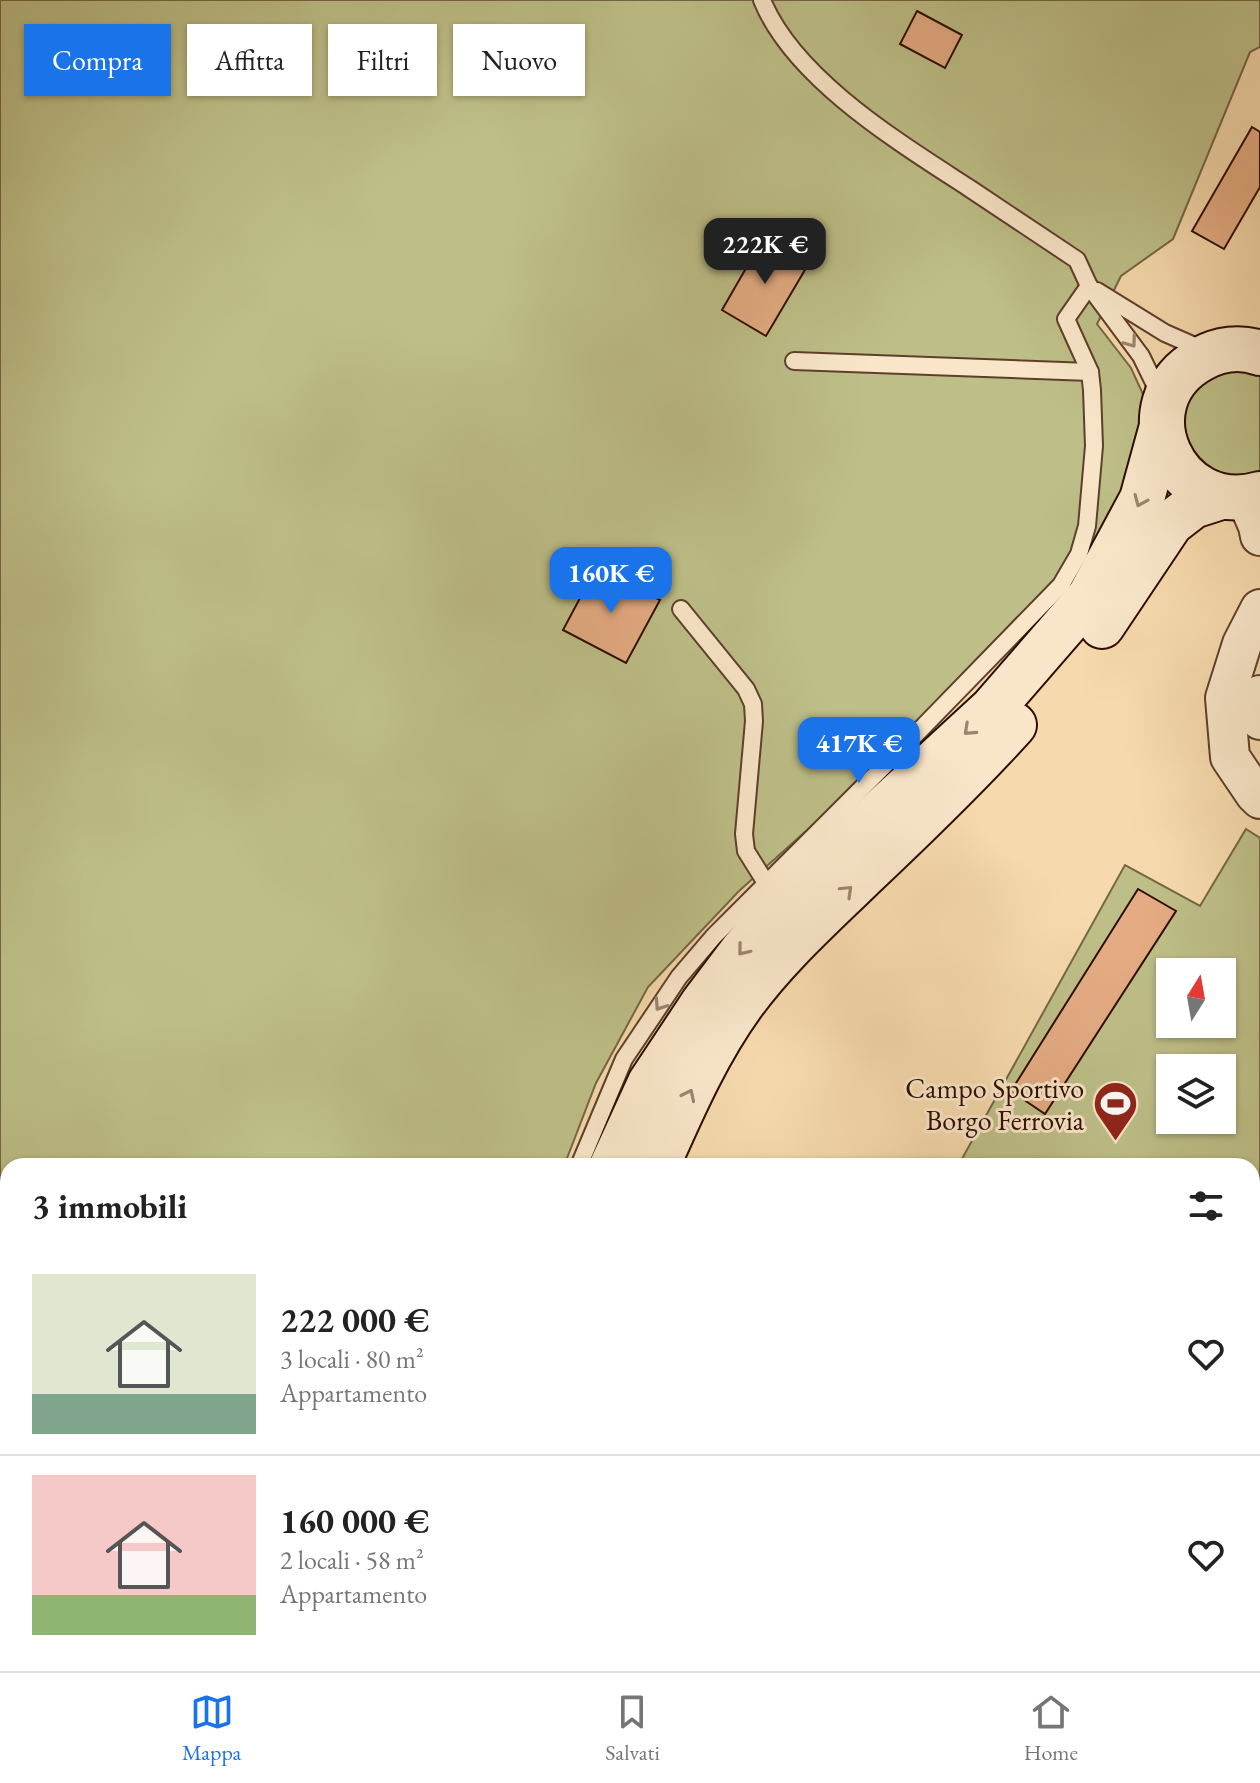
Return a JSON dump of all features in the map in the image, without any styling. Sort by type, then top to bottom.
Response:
[{"type":"main road","points":[[616,1158],[650,1083],[703,1003],[743,950],[793,892],[992,709],[1090,596],[1142,499],[1174,382],[1191,364],[1212,353],[1234,349],[1259,351]]},
{"type":"main road","points":[[1163,415],[1167,451],[1179,472],[1198,488],[1247,506]]},
{"type":"main road","points":[[660,1158],[687,1097],[715,1046],[782,955],[947,795],[1010,729],[1101,627],[1171,523],[1193,506],[1247,506]]},
{"type":"street","points":[[1260,609],[1242,644],[1225,698],[1230,757],[1260,799]]},
{"type":"street","points":[[1260,695],[1260,720]]},
{"type":"lane","points":[[762,0],[787,43],[809,69],[832,89],[888,135],[1077,260],[1089,286],[1141,356],[1163,415]]},
{"type":"lane","points":[[1089,286],[1165,333],[1212,353]]},
{"type":"lane","points":[[582,1158],[624,1059],[679,977],[714,936],[1061,585],[1079,554],[1087,526],[1094,446],[1092,390],[1090,372],[1066,319],[1089,286]]},
{"type":"lane","points":[[794,361],[1090,372]]},
{"type":"lane","points":[[681,609],[746,689],[753,704],[744,834],[746,851],[766,883]]},
{"type":"green space","points":[[0,0],[1260,0],[1260,47],[1250,52],[1173,239],[1121,276],[1097,324],[1131,368],[1147,403],[1143,453],[1076,590],[739,891],[648,987],[596,1083],[567,1158],[0,1158]]},
{"type":"green space","points":[[1221,368],[1260,371],[1260,479],[1207,476],[1177,425],[1185,395]]},
{"type":"green space","name":"Campo Sportivo Borgo Ferrovia","points":[[1246,829],[1260,838],[1260,1158],[962,1158],[1125,865],[1200,906]]},
{"type":"building","points":[[917,11],[962,35],[945,68],[900,44]]},
{"type":"building","points":[[1252,127],[1260,132],[1260,187],[1224,249],[1192,231]]},
{"type":"building","points":[[764,237],[809,263],[766,336],[722,310]]},
{"type":"building","points":[[597,566],[660,600],[626,663],[563,630]]},
{"type":"building","points":[[1138,889],[1176,911],[1045,1114],[1011,1091]]},
{"type":"place","name":"Campo Sportivo Borgo Ferrovia","points":[[1115,1143]]}]
